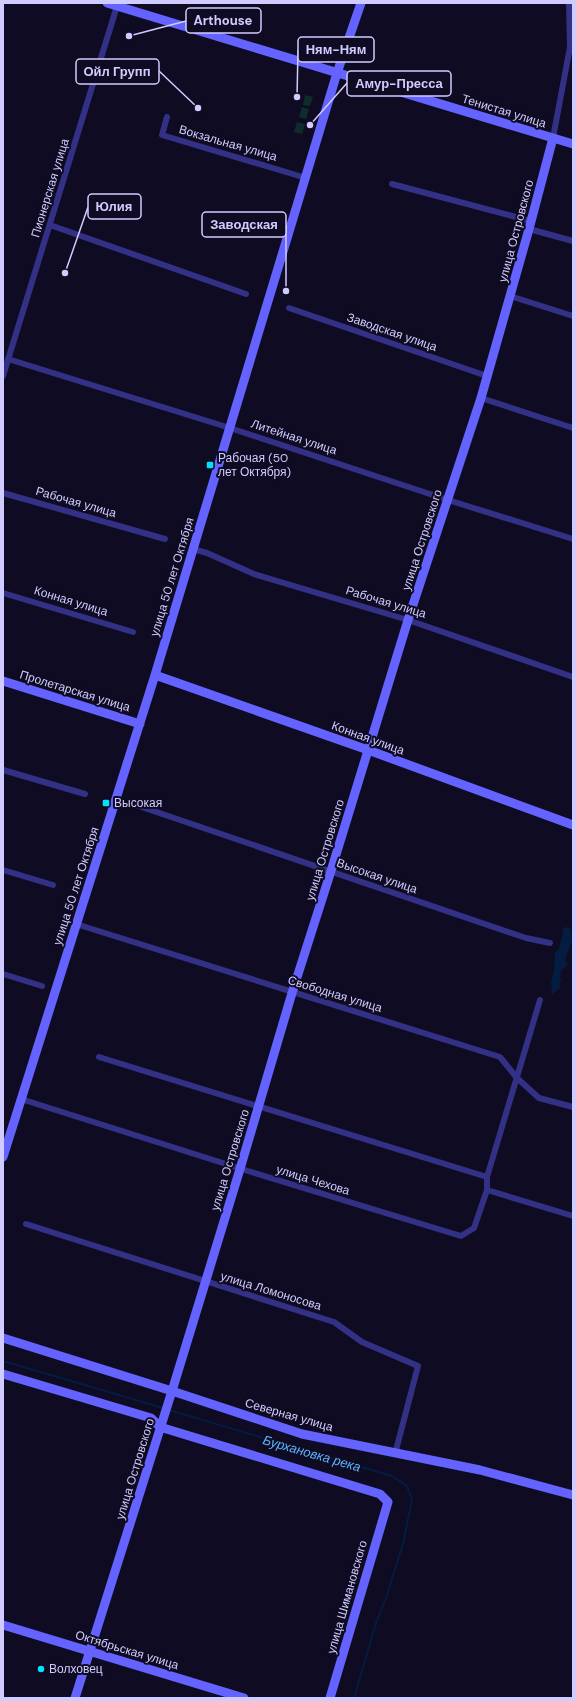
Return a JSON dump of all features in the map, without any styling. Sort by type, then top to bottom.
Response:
[{"type":"street","name":"Тенистая улица","points":[[107,3],[573,144]]},
{"type":"street","name":"улица 50 лет Октября","points":[[3,1157],[140,724],[337,73],[361,3]]},
{"type":"street","name":"улица Островского","points":[[75,1698],[172,1391],[292,993],[408,620],[488,376],[553,138],[570,47],[569,3]]},
{"type":"street","name":"Пионерская улица","points":[[3,376],[117,6]]},
{"type":"street","name":"Вокзальная улица","points":[[167,117],[162,135],[306,178]]},
{"type":"street","points":[[392,184],[530,225],[573,241]]},
{"type":"street","points":[[50,225],[246,294]]},
{"type":"street","points":[[510,296],[573,316]]},
{"type":"street","name":"Заводская улица","points":[[290,308],[488,376]]},
{"type":"street","name":"Литейная улица","points":[[8,359],[230,428],[448,500],[573,538]]},
{"type":"street","points":[[481,398],[573,428]]},
{"type":"street","name":"Рабочая улица","points":[[3,493],[165,539]]},
{"type":"street","name":"Рабочая улица","points":[[193,549],[207,553],[254,574],[408,620],[573,677]]},
{"type":"street","name":"Конная улица","points":[[3,593],[133,632]]},
{"type":"street","name":"Конная улица","points":[[155,675],[368,750],[573,825]]},
{"type":"street","name":"Пролетарская улица","points":[[3,681],[140,724]]},
{"type":"street","points":[[3,770],[85,794]]},
{"type":"street","name":"Высокая улица","points":[[130,803],[526,938],[550,943]]},
{"type":"street","points":[[3,870],[53,885]]},
{"type":"street","name":"Свободная улица","points":[[76,924],[167,951],[292,993],[500,1057],[517,1078],[538,1098],[573,1107]]},
{"type":"street","points":[[3,974],[42,986]]},
{"type":"street","name":"улица Чехова","points":[[21,1099],[240,1169],[461,1236],[474,1228],[487,1190],[487,1177],[540,1000]]},
{"type":"street","points":[[99,1057],[487,1177]]},
{"type":"street","points":[[487,1190],[573,1216]]},
{"type":"street","name":"улица Ломоносова","points":[[26,1224],[334,1322],[362,1342],[418,1366],[395,1454]]},
{"type":"street","name":"Северная улица","points":[[3,1338],[172,1391],[302,1434],[480,1470],[573,1495]]},
{"type":"street","points":[[3,1374],[151,1418],[161,1424]]},
{"type":"street","name":"улица Шимановского","points":[[161,1424],[380,1494],[388,1502],[330,1698]]},
{"type":"street","name":"Октябрьская улица","points":[[3,1624],[244,1698]]},
{"type":"green space","points":[[305,95],[313,97],[310,106],[303,105]]},
{"type":"green space","points":[[302,107],[309,109],[306,119],[299,117]]},
{"type":"green space","points":[[297,122],[305,124],[302,134],[294,132]]},
{"type":"water","points":[[565,927],[571,928],[570,930],[572,934],[566,959],[566,963],[568,964],[561,971],[560,979],[562,981],[560,982],[560,988],[552,994],[551,982],[555,967],[555,953],[559,948],[563,933],[562,931]]},
{"type":"waterway","name":"Бурхановка река","points":[[3,1361],[163,1408]]},
{"type":"waterway","name":"Бурхановка река","points":[[169,1410],[392,1476],[407,1486],[412,1500],[403,1544],[386,1598],[376,1623],[354,1698]]},
{"type":"place","name":"Arthouse","points":[[129,36]]},
{"type":"place","name":"Ням-Ням","points":[[297,97]]},
{"type":"place","name":"Ойл Групп","points":[[198,108]]},
{"type":"place","name":"Амур-Пресса","points":[[310,125]]},
{"type":"place","name":"Юлия","points":[[65,273]]},
{"type":"place","name":"Заводская","points":[[286,291]]},
{"type":"place","name":"Рабочая (50 лет Октября)","points":[[210,465]]},
{"type":"place","name":"Высокая","points":[[106,803]]},
{"type":"place","name":"Волховец","points":[[41,1669]]}]
